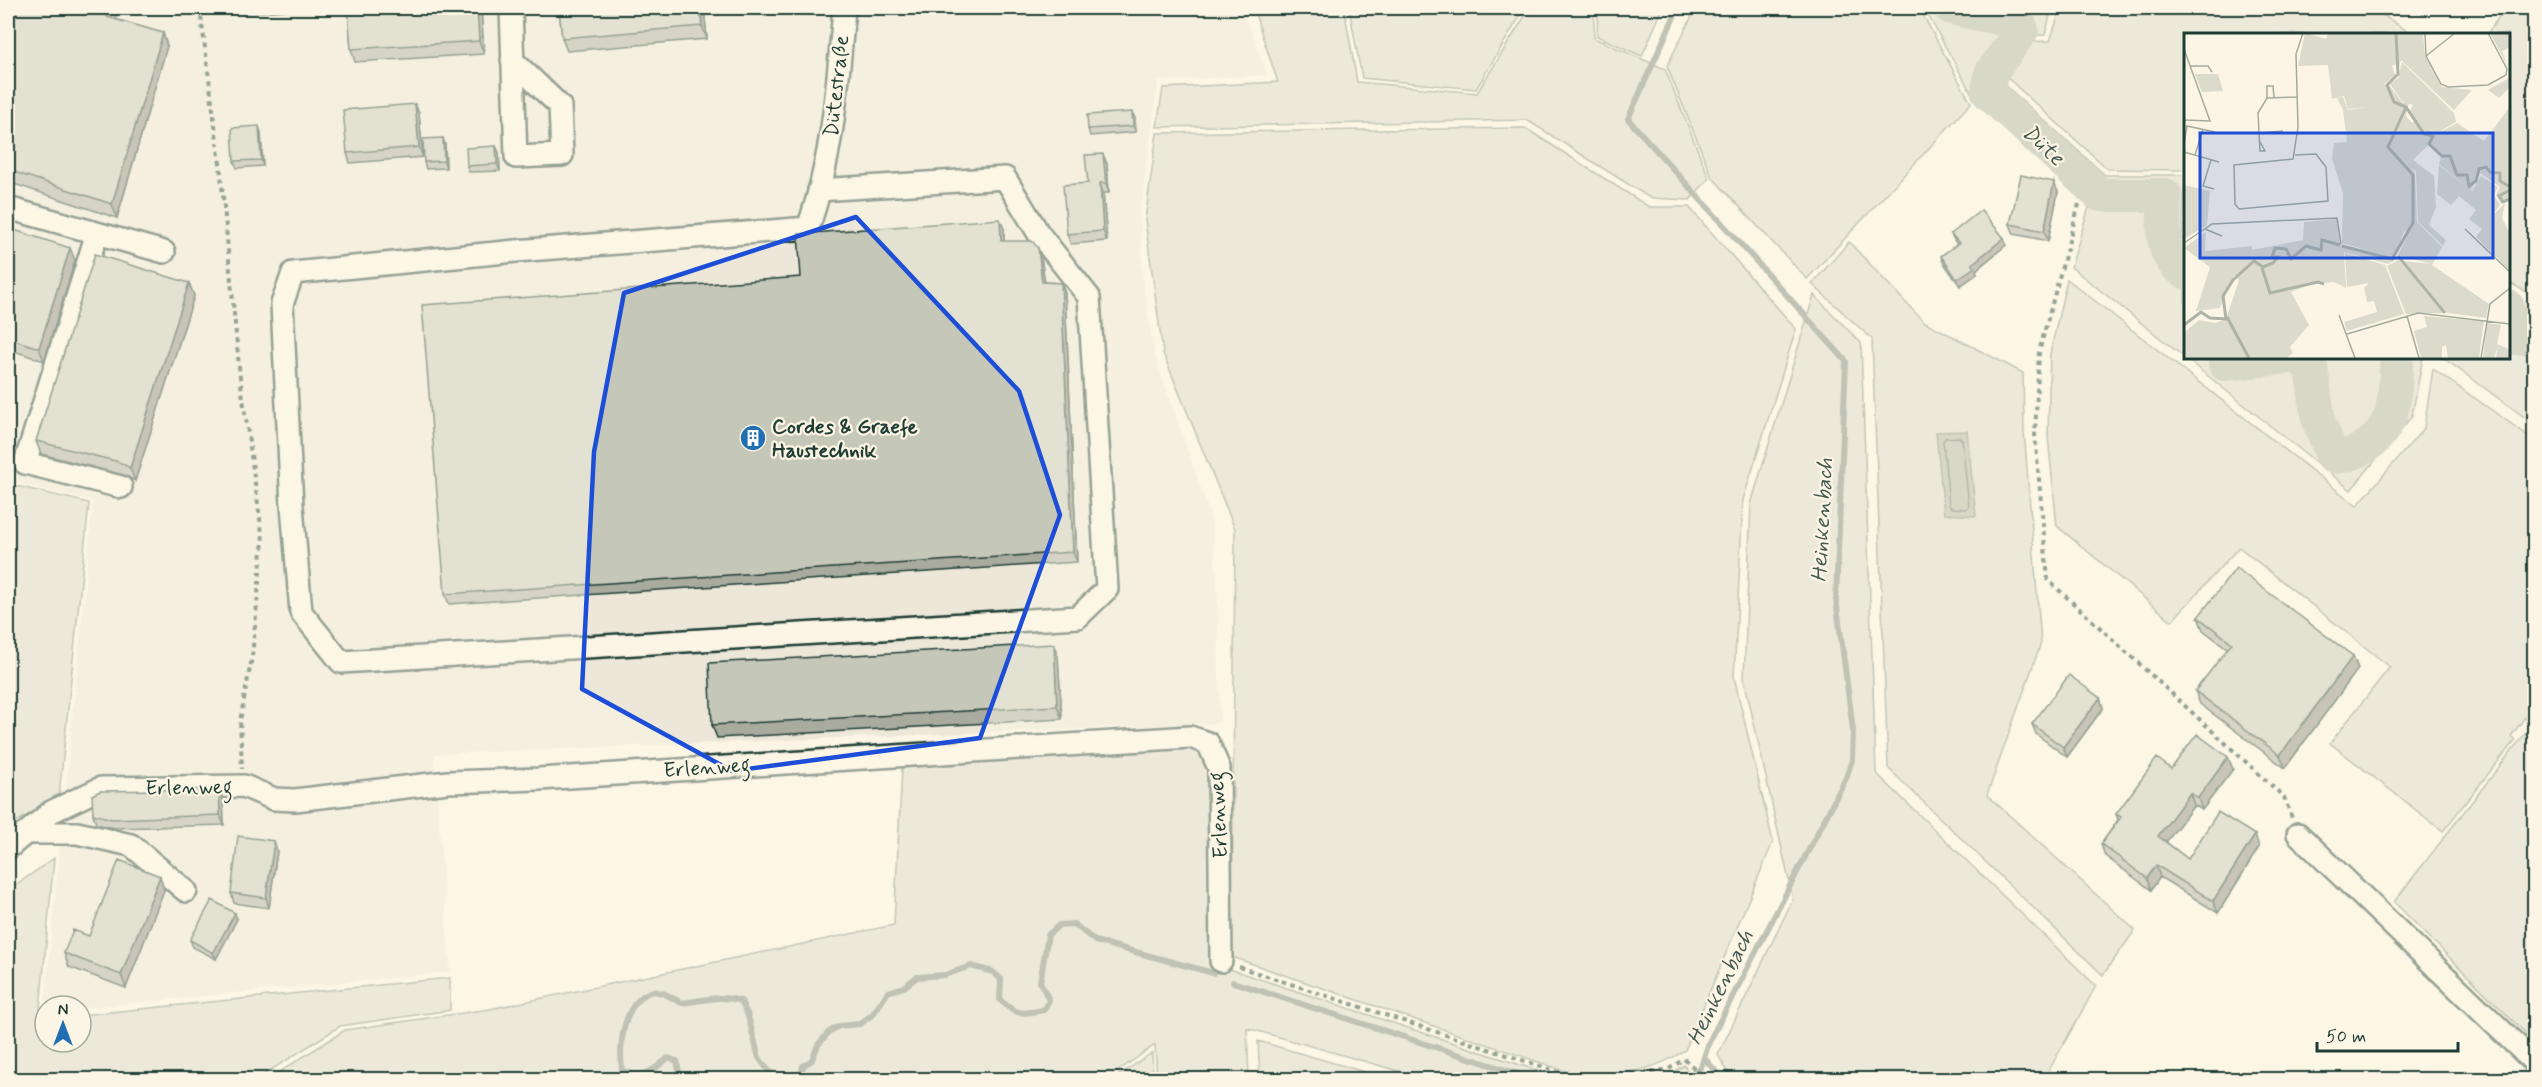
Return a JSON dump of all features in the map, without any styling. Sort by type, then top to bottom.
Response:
[{"type":"street","points":[[8,24],[12,8]]},
{"type":"street","points":[[511,8],[512,60]]},
{"type":"street","name":"Dütestraße","points":[[819,190],[1005,178],[1039,234],[1089,297],[1107,589],[1078,617],[341,662],[301,612],[292,506],[282,304],[293,273],[516,251],[808,228],[819,190],[828,164],[844,8]]},
{"type":"street","points":[[8,208],[164,252]]},
{"type":"street","points":[[97,233],[25,463],[121,487]]},
{"type":"street","name":"Erlenweg","points":[[8,848],[51,812],[101,788],[244,786],[274,799],[295,800],[448,782],[539,779],[1190,737],[1208,743],[1219,768],[1221,961]]},
{"type":"street","points":[[28,833],[77,833],[131,845],[186,891]]},
{"type":"street","points":[[2298,834],[2535,1062]]},
{"type":"path","points":[[200,8],[220,164],[240,377],[263,540],[252,657],[240,721],[244,786]]},
{"type":"path","points":[[2079,204],[2039,352],[2035,435],[2048,580],[2284,797],[2298,834]]},
{"type":"path","points":[[1221,961],[1583,1080]]},
{"type":"path","points":[[1607,1080],[1669,1069],[1684,1059],[1688,1060],[1706,1078]]},
{"type":"highlighted area","points":[[856,217],[1019,391],[1060,515],[980,738],[732,771],[582,689],[594,452],[624,293]]},
{"type":"shaded area","points":[[8,8],[1242,8],[1267,75],[1158,81],[1140,215],[1143,283],[1155,356],[1211,518],[1217,579],[1220,723],[434,754],[450,972],[93,1007],[93,994],[46,994],[93,501],[8,481]]},
{"type":"shaded area","points":[[1253,8],[1344,8],[1357,82],[1477,93],[1530,8],[1594,8],[1594,38],[1665,69],[1709,178],[1690,200],[1650,198],[1527,120],[1157,127],[1163,88],[1278,82]]},
{"type":"shaded area","points":[[1349,8],[1525,8],[1476,89],[1362,78]]},
{"type":"shaded area","points":[[1598,8],[1663,8],[1642,56],[1597,36]]},
{"type":"shaded area","points":[[1696,8],[1919,8],[1971,103],[1807,279],[1712,177],[1667,66]]},
{"type":"shaded area","points":[[1924,8],[2052,8],[2045,35],[2005,36],[1984,66],[2105,175],[2184,175],[2182,239],[2184,241],[2184,357],[2071,267],[2089,207],[1978,105]]},
{"type":"shaded area","points":[[2061,8],[2372,8],[2410,33],[2184,33],[2184,170],[2108,169],[2003,74],[2026,42],[2050,41]]},
{"type":"shaded area","points":[[2505,8],[2534,8],[2534,296],[2509,283],[2509,33],[2488,33]]},
{"type":"shaded area","points":[[1525,128],[1649,207],[1689,207],[1796,329],[1743,500],[1734,677],[1773,842],[1685,1050],[1657,1065],[1612,1074],[1565,1071],[1232,957],[1235,529],[1163,353],[1145,220],[1157,133]]},
{"type":"shaded area","points":[[1849,242],[1923,321],[2023,373],[2024,431],[2041,643],[1987,795],[2135,930],[2103,975],[1888,768],[1872,339],[1812,284]]},
{"type":"shaded area","points":[[2067,279],[2357,506],[2424,428],[2433,369],[2534,440],[2534,705],[2511,736],[2515,740],[2443,831],[2330,743],[2390,667],[2239,547],[2172,621],[2057,526],[2048,436],[2050,354]]},
{"type":"shaded area","points":[[1814,295],[1861,343],[1876,773],[2096,986],[2044,1079],[1732,1079],[1718,1055],[1793,899],[1744,678],[1751,504]]},
{"type":"shaded area","points":[[2509,299],[2534,314],[2534,424],[2443,358],[2509,358]]},
{"type":"shaded area","points":[[2185,358],[2423,358],[2412,416],[2351,490]]},
{"type":"shaded area","points":[[8,484],[89,503],[59,796],[8,827]]},
{"type":"shaded area","points":[[2534,722],[2534,1042],[2394,902]]},
{"type":"shaded area","points":[[1190,742],[1205,753],[1211,771],[1214,964],[1563,1079],[1427,1079],[1247,1028],[1249,1079],[1157,1079],[1155,1045],[1105,1080],[267,1080],[345,1030],[490,1009],[894,925],[902,768]]},
{"type":"shaded area","points":[[54,858],[41,994],[33,994],[33,1054],[93,1054],[93,1014],[450,978],[450,1010],[340,1026],[257,1079],[8,1079],[8,891]]},
{"type":"shaded area","points":[[1258,1041],[1389,1079],[1260,1079]]},
{"type":"shaded area","points":[[1152,1053],[1153,1079],[1113,1079]]},
{"type":"shaded area","points":[[1684,1065],[1693,1079],[1641,1079],[1670,1074]]},
{"type":"water","points":[[1967,431],[1976,516],[1944,514],[1936,432]]},
{"type":"building","points":[[17,8],[110,8],[107,17],[163,33],[112,204],[8,170],[8,23],[16,14]]},
{"type":"building","points":[[348,8],[477,8],[479,41],[351,49]]},
{"type":"building","points":[[559,8],[701,8],[702,26],[562,38]]},
{"type":"building","points":[[415,104],[419,147],[347,153],[343,110]]},
{"type":"building","points":[[1132,112],[1133,126],[1088,129],[1087,115]]},
{"type":"building","points":[[259,126],[261,160],[234,161],[232,128]]},
{"type":"building","points":[[443,138],[444,161],[424,162],[423,139]]},
{"type":"building","points":[[496,146],[497,164],[467,166],[466,148]]},
{"type":"building","points":[[1103,154],[1106,183],[1100,183],[1103,231],[1067,234],[1063,185],[1088,183],[1085,155]]},
{"type":"building","points":[[2021,175],[2054,182],[2044,231],[2010,224]]},
{"type":"building","points":[[1981,210],[2004,238],[1972,264],[1975,267],[1957,279],[1941,256],[1959,243],[1951,234]]},
{"type":"building","name":"Cordes & Graefe Haustechnik","points":[[1000,219],[1001,241],[1032,241],[1038,248],[1042,282],[1061,283],[1073,552],[445,594],[422,305],[801,277],[798,234]]},
{"type":"building","points":[[8,228],[70,248],[39,348],[8,338]]},
{"type":"building","points":[[95,254],[189,283],[130,468],[119,462],[36,441]]},
{"type":"building","points":[[2236,568],[2353,656],[2280,755],[2195,691],[2232,643],[2198,617]]},
{"type":"building","points":[[1054,644],[1057,706],[712,725],[709,663]]},
{"type":"building","points":[[2069,675],[2100,698],[2063,747],[2032,724]]},
{"type":"building","points":[[2197,734],[2228,757],[2198,798],[2190,793],[2158,836],[2188,859],[2218,812],[2255,835],[2213,901],[2156,865],[2147,878],[2101,844],[2121,817],[2116,814],[2157,758],[2171,769]]},
{"type":"building","points":[[219,789],[220,815],[112,819],[93,814],[92,795],[100,791]]},
{"type":"building","points":[[238,836],[274,841],[266,898],[231,893]]},
{"type":"building","points":[[119,860],[160,876],[121,975],[64,953],[73,930],[89,936]]},
{"type":"building","points":[[212,900],[235,913],[213,953],[190,940]]},
{"type":"waterway","name":"Heinkenbach","points":[[1678,8],[1628,119],[1846,361],[1836,599],[1853,730],[1852,760],[1846,778],[1709,1042],[1701,1067],[1681,1080]]},
{"type":"waterway","name":"Düte","points":[[1951,8],[2019,23],[2022,30],[1991,73],[1988,92],[2100,195],[2165,195],[2164,238],[2166,248],[2176,265],[2184,271]]},
{"type":"waterway","name":"Düte","points":[[2509,315],[2512,338],[2534,337]]},
{"type":"waterway","name":"Düte","points":[[2226,358],[2225,364],[2279,358]]},
{"type":"waterway","name":"Düte","points":[[2299,358],[2311,367],[2319,422],[2333,457],[2359,451],[2373,441],[2384,427],[2393,406],[2397,358]]},
{"type":"waterway","name":"Heinkenbach","points":[[800,1080],[803,1066],[812,1060],[818,1045],[829,1032],[839,1026],[860,1024],[873,1014],[888,992],[904,987],[917,977],[945,975],[971,966],[993,972],[1001,979],[1000,1000],[1011,1009],[1025,1013],[1044,1010],[1049,1000],[1040,982],[1048,935],[1059,925],[1074,924],[1095,941],[1213,973]]},
{"type":"waterway","name":"Heinkenbach","points":[[1233,982],[1537,1080]]},
{"type":"waterway","name":"Heinkenbach","points":[[672,1080],[679,1072],[677,1061],[668,1058],[646,1073],[635,1075],[622,1070],[621,1048],[629,1013],[635,1003],[653,991],[663,993],[682,1003],[719,998],[741,1001],[748,1016],[759,1058],[776,1080]]},
{"type":"waterway","points":[[1705,1059],[1723,1080]]},
{"type":"place","name":"Cordes & Graefe Haustechnik","points":[[753,438]]}]
